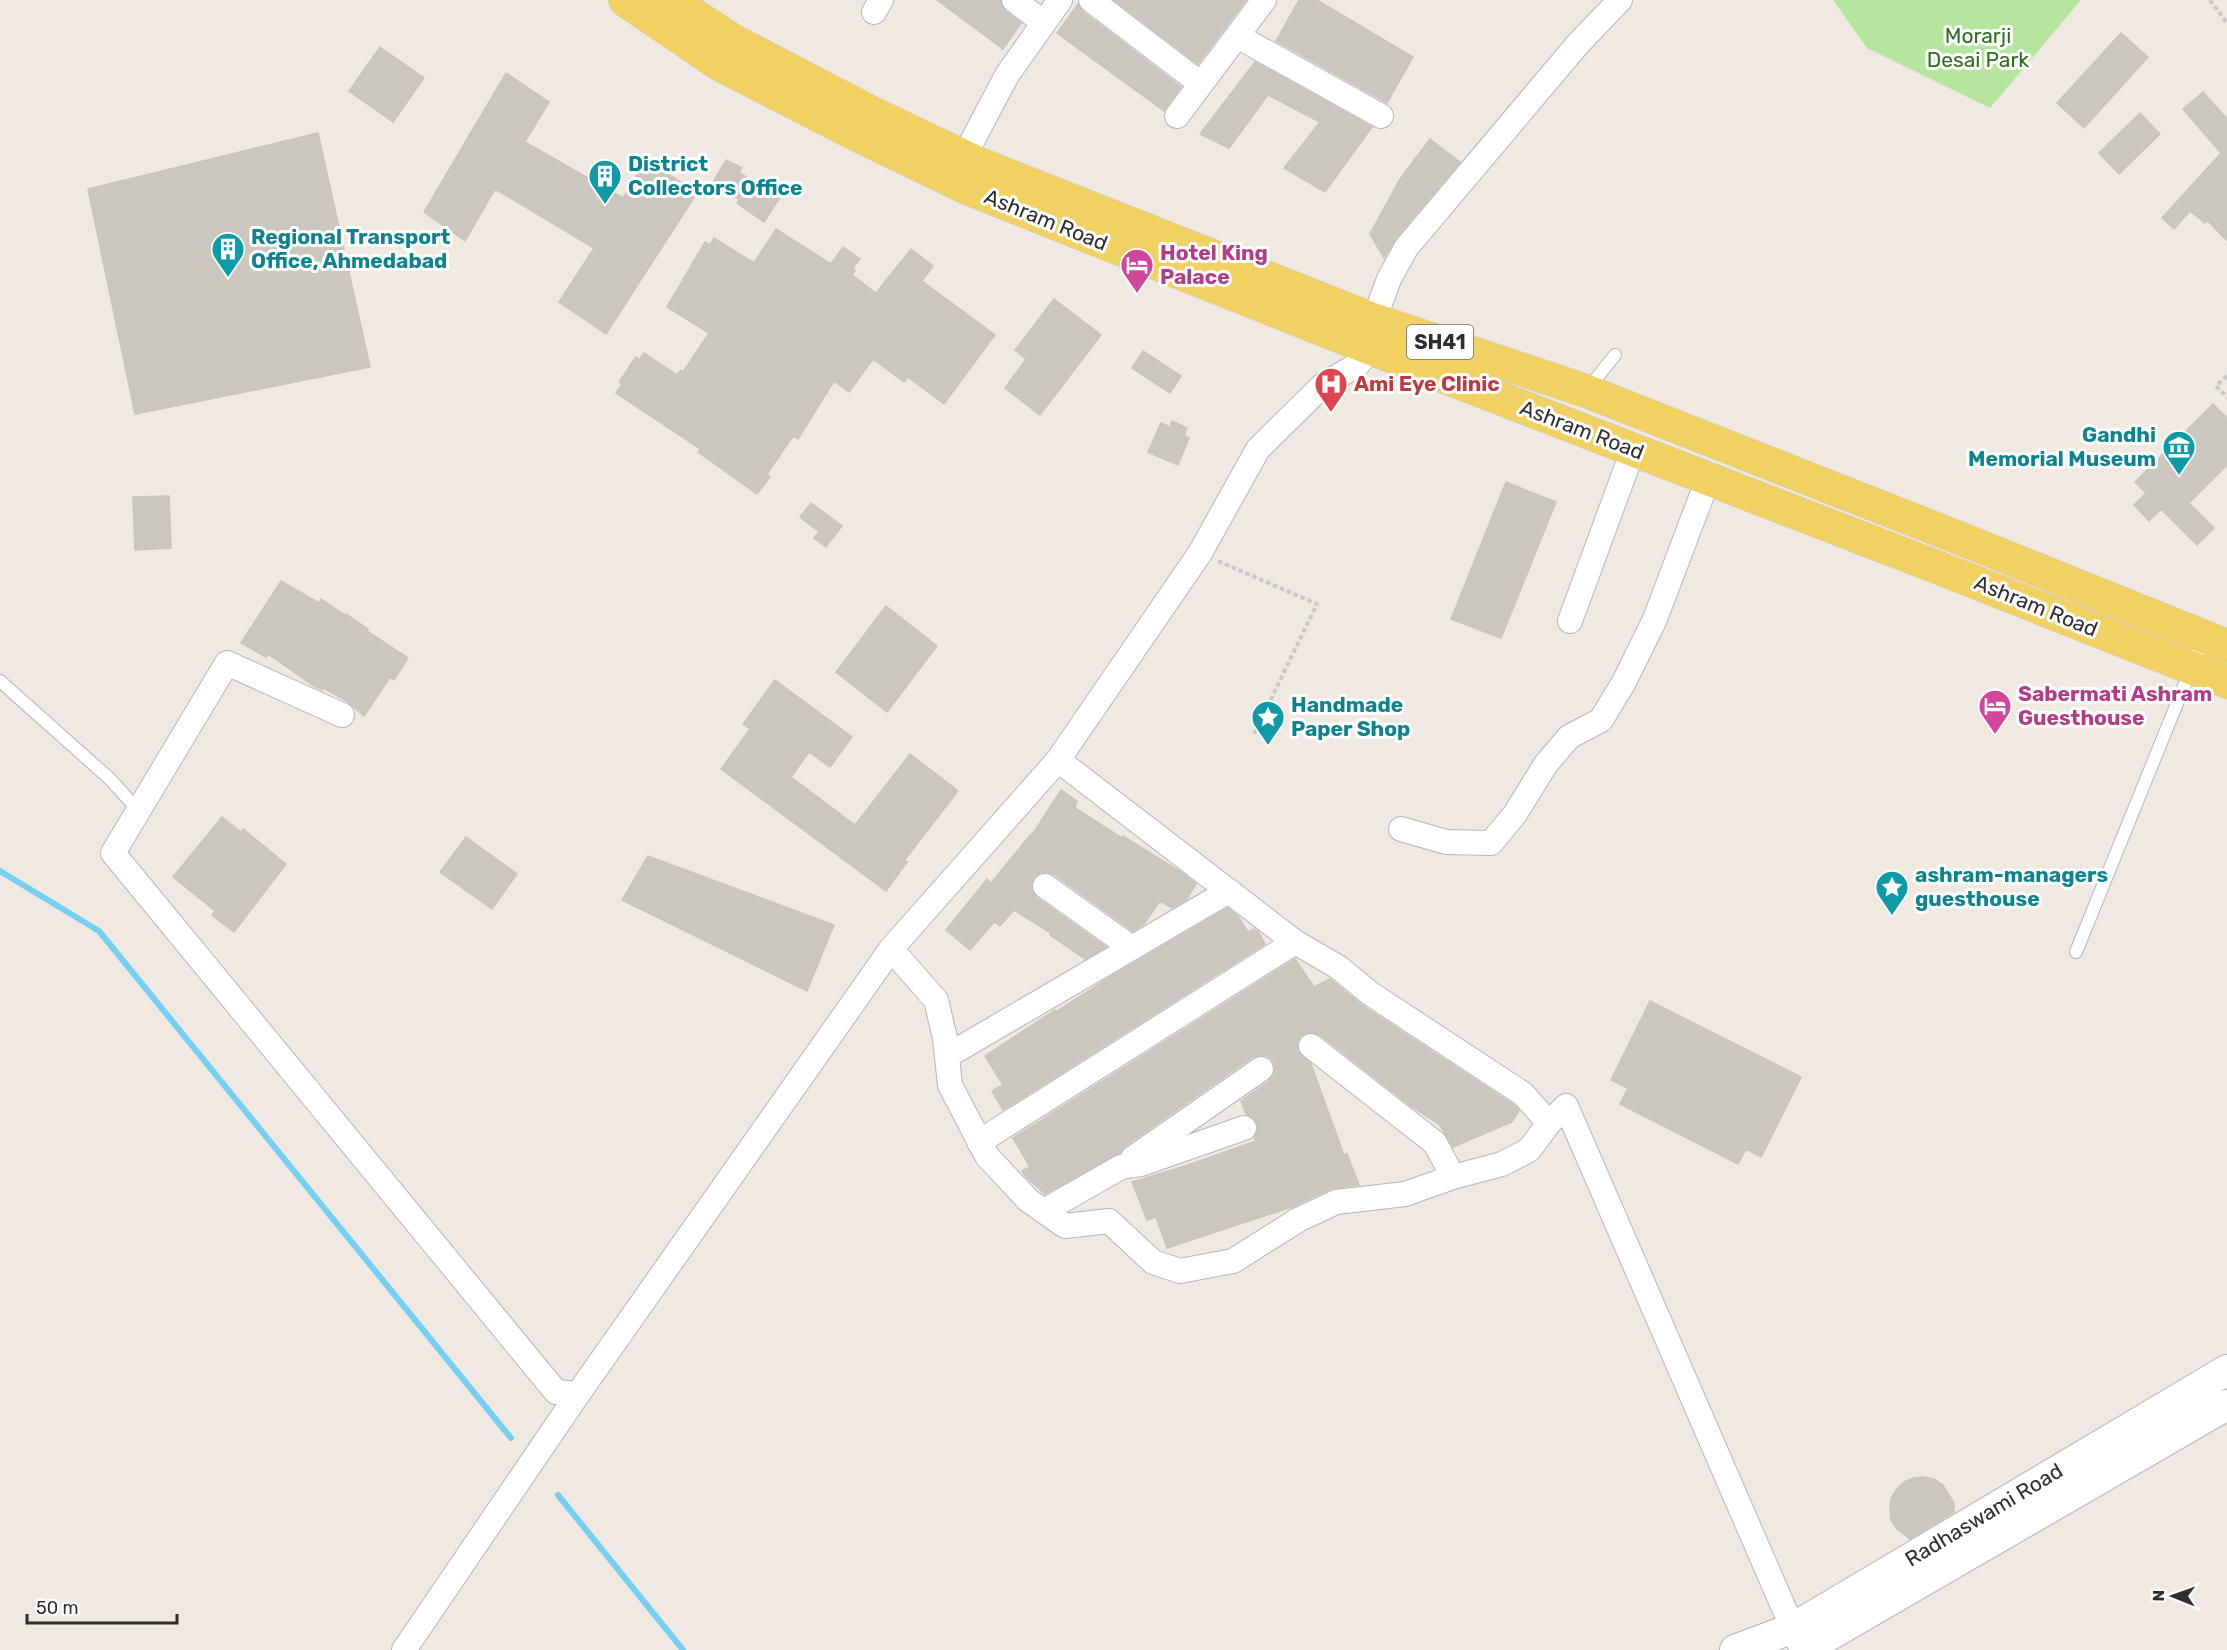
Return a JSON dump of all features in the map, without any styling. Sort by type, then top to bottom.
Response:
[{"type":"main road","name":"Ashram Road","points":[[625,0],[719,64],[859,136],[958,168],[1373,334],[1633,450],[2227,682]]},
{"type":"main road","name":"Ashram Road","points":[[679,2],[732,40],[870,112],[958,168]]},
{"type":"main road","name":"Ashram Road","points":[[1373,334],[1586,391],[2216,641]]},
{"type":"street","points":[[1014,0],[1044,23]]},
{"type":"street","points":[[958,168],[1007,75],[1060,0]]},
{"type":"street","points":[[1091,0],[1201,84]]},
{"type":"street","points":[[1178,116],[1264,0]]},
{"type":"street","points":[[404,1650],[578,1394],[891,949],[1058,760],[1200,553],[1258,449],[1323,385],[1357,365],[1373,334],[1389,279],[1406,248],[1576,45],[1620,0]]},
{"type":"street","points":[[1237,36],[1381,116]]},
{"type":"street","points":[[1570,621],[1633,450]]},
{"type":"street","points":[[1401,829],[1446,842],[1491,843],[1515,814],[1546,764],[1569,736],[1601,720],[1624,682],[1655,619],[1708,479]]},
{"type":"street","points":[[342,715],[227,663],[113,853],[556,1392],[578,1394]]},
{"type":"street","points":[[1058,760],[1295,942],[1338,967],[1371,994],[1523,1094],[1549,1123]]},
{"type":"street","points":[[1045,886],[1132,948]]},
{"type":"street","points":[[947,1056],[1229,891]]},
{"type":"street","points":[[979,1142],[1295,942]]},
{"type":"street","points":[[891,949],[936,1000],[945,1038],[950,1085],[993,1164],[1028,1200],[1065,1226],[1109,1221],[1153,1263],[1180,1271],[1233,1261],[1298,1220],[1336,1202],[1405,1194],[1453,1177],[1502,1164],[1529,1150],[1549,1123],[1566,1106],[1800,1643]]},
{"type":"street","points":[[1311,1046],[1435,1143],[1453,1177]]},
{"type":"street","points":[[1044,1211],[1121,1167],[1261,1069]]},
{"type":"street","points":[[1121,1167],[1141,1164],[1244,1128]]},
{"type":"street","name":"Radhaswami Road","points":[[1800,1643],[2227,1370]]},
{"type":"street","name":"Radhaswami Road","points":[[1735,1650],[1800,1643],[2227,1405]]},
{"type":"lane","points":[[1586,391],[1615,355]]},
{"type":"lane","points":[[2076,952],[2192,668],[2216,641]]},
{"type":"lane","points":[[0,681],[110,779],[138,810]]},
{"type":"path","points":[[2210,0],[2227,23]]},
{"type":"path","points":[[2227,376],[2216,386],[2227,397]]},
{"type":"path","points":[[1200,553],[1317,604],[1253,736]]},
{"type":"green space","name":"Morarji Desai Park","points":[[1833,0],[2081,0],[1990,108],[1867,48]]},
{"type":"building","points":[[937,0],[1000,0],[1005,11],[1021,23],[1003,49]]},
{"type":"building","points":[[1114,0],[1246,0],[1198,64]]},
{"type":"building","points":[[1299,0],[1317,0],[1413,57],[1387,103],[1276,41]]},
{"type":"building","points":[[1078,4],[1082,11],[1181,87],[1164,111],[1057,33]]},
{"type":"building","points":[[2121,33],[2148,57],[2084,128],[2057,103]]},
{"type":"building","points":[[380,47],[424,78],[393,122],[349,91]]},
{"type":"building","points":[[1255,62],[1372,127],[1325,192],[1284,168],[1320,122],[1268,95],[1229,148],[1200,134]]},
{"type":"building","name":"District Collectors Office","points":[[506,73],[549,102],[525,142],[623,198],[646,159],[697,193],[606,334],[559,302],[594,248],[495,189],[465,241],[424,212]]},
{"type":"building","points":[[2203,92],[2227,119],[2227,241],[2207,220],[2205,223],[2190,211],[2174,229],[2162,218],[2221,153],[2183,109]]},
{"type":"building","points":[[2140,113],[2160,134],[2119,174],[2099,153]]},
{"type":"building","name":"Regional Transport Office, Ahmedabad","points":[[318,133],[370,367],[135,414],[88,189]]},
{"type":"building","points":[[1430,139],[1460,162],[1395,239],[1384,258],[1370,234],[1400,179]]},
{"type":"building","points":[[726,160],[742,168],[739,172],[779,199],[764,222],[737,203],[739,199],[712,184]]},
{"type":"building","points":[[776,229],[831,264],[843,247],[860,259],[853,268],[855,270],[852,275],[876,293],[911,249],[933,266],[922,281],[995,335],[944,404],[908,377],[904,382],[873,359],[849,392],[834,381],[798,439],[793,436],[767,474],[770,477],[757,494],[698,452],[700,449],[616,393],[622,384],[619,382],[636,357],[639,360],[644,353],[677,375],[681,370],[683,372],[709,333],[667,307],[705,242],[710,245],[714,238],[754,263]]},
{"type":"building","points":[[1054,299],[1101,335],[1040,415],[1005,388],[1026,359],[1015,350]]},
{"type":"building","points":[[1143,351],[1181,376],[1170,393],[1132,368]]},
{"type":"building","name":"Gandhi Memorial Museum","points":[[2213,404],[2227,418],[2227,465],[2189,503],[2214,528],[2197,545],[2161,509],[2149,521],[2134,505],[2146,493],[2135,482]]},
{"type":"building","points":[[1172,421],[1187,428],[1184,436],[1189,438],[1178,465],[1148,452],[1161,423],[1170,427]]},
{"type":"building","points":[[1506,482],[1556,502],[1501,638],[1451,619]]},
{"type":"building","points":[[169,496],[171,548],[135,550],[133,497]]},
{"type":"building","points":[[811,503],[842,526],[826,547],[814,538],[819,532],[800,517]]},
{"type":"building","points":[[281,581],[319,603],[321,599],[346,614],[408,658],[394,680],[390,677],[364,716],[348,702],[324,688],[322,690],[314,686],[268,654],[266,657],[241,643]]},
{"type":"building","points":[[886,606],[937,646],[887,712],[836,672]]},
{"type":"building","points":[[775,680],[852,737],[830,767],[809,752],[791,777],[855,825],[910,754],[958,791],[904,861],[907,862],[886,891],[721,769],[750,729],[743,724]]},
{"type":"building","points":[[1061,790],[1077,801],[1075,808],[1181,872],[1196,884],[1187,899],[1172,908],[1160,901],[1144,924],[1133,931],[1053,874],[1040,873],[1034,877],[1031,884],[1036,897],[1106,947],[1085,959],[1050,935],[1051,933],[1014,910],[1000,926],[994,922],[970,950],[946,930],[987,879],[991,883],[1032,835]]},
{"type":"building","points":[[222,817],[241,832],[243,829],[286,864],[234,932],[212,915],[215,911],[173,877]]},
{"type":"building","points":[[466,837],[517,874],[492,909],[440,872]]},
{"type":"building","points":[[648,856],[834,925],[807,991],[622,900]]},
{"type":"building","points":[[1228,908],[1238,916],[1248,932],[1254,929],[1258,931],[1265,944],[1003,1110],[992,1091],[1003,1085],[985,1056],[1055,1010],[1056,1012],[1110,977]]},
{"type":"building","points":[[1295,959],[1314,987],[1330,979],[1363,1006],[1514,1105],[1519,1111],[1512,1122],[1453,1147],[1439,1124],[1412,1107],[1320,1035],[1312,1032],[1303,1035],[1300,1032],[1301,1036],[1297,1043],[1298,1051],[1311,1064],[1344,1155],[1347,1154],[1359,1185],[1330,1189],[1292,1207],[1167,1248],[1156,1217],[1147,1220],[1132,1182],[1256,1141],[1254,1138],[1258,1130],[1257,1123],[1253,1117],[1246,1114],[1241,1101],[1274,1075],[1273,1061],[1268,1056],[1260,1055],[1253,1057],[1125,1146],[1120,1153],[1045,1194],[1026,1177],[1022,1171],[1030,1167],[1013,1138]]},
{"type":"building","points":[[1650,1001],[1801,1077],[1761,1157],[1746,1149],[1738,1164],[1620,1104],[1628,1088],[1611,1080]]},
{"type":"building","points":[[1924,1477],[1934,1479],[1943,1485],[1954,1503],[1954,1512],[1910,1539],[1897,1529],[1891,1520],[1891,1499],[1904,1482]]},
{"type":"waterway","points":[[0,871],[99,931],[511,1438]]},
{"type":"waterway","points":[[558,1495],[683,1650]]},
{"type":"place","name":"District Collectors Office","points":[[605,205]]},
{"type":"place","name":"Regional Transport Office, Ahmedabad","points":[[228,278]]},
{"type":"place","name":"Hotel King Palace","points":[[1137,294]]},
{"type":"place","name":"Ami Eye Clinic","points":[[1331,413]]},
{"type":"place","name":"Gandhi Memorial Museum","points":[[2179,476]]},
{"type":"place","name":"Sabermati Ashram Guesthouse","points":[[1995,735]]},
{"type":"place","name":"Handmade Paper Shop","points":[[1268,746]]},
{"type":"place","name":"ashram-managers guesthouse","points":[[1892,916]]}]
